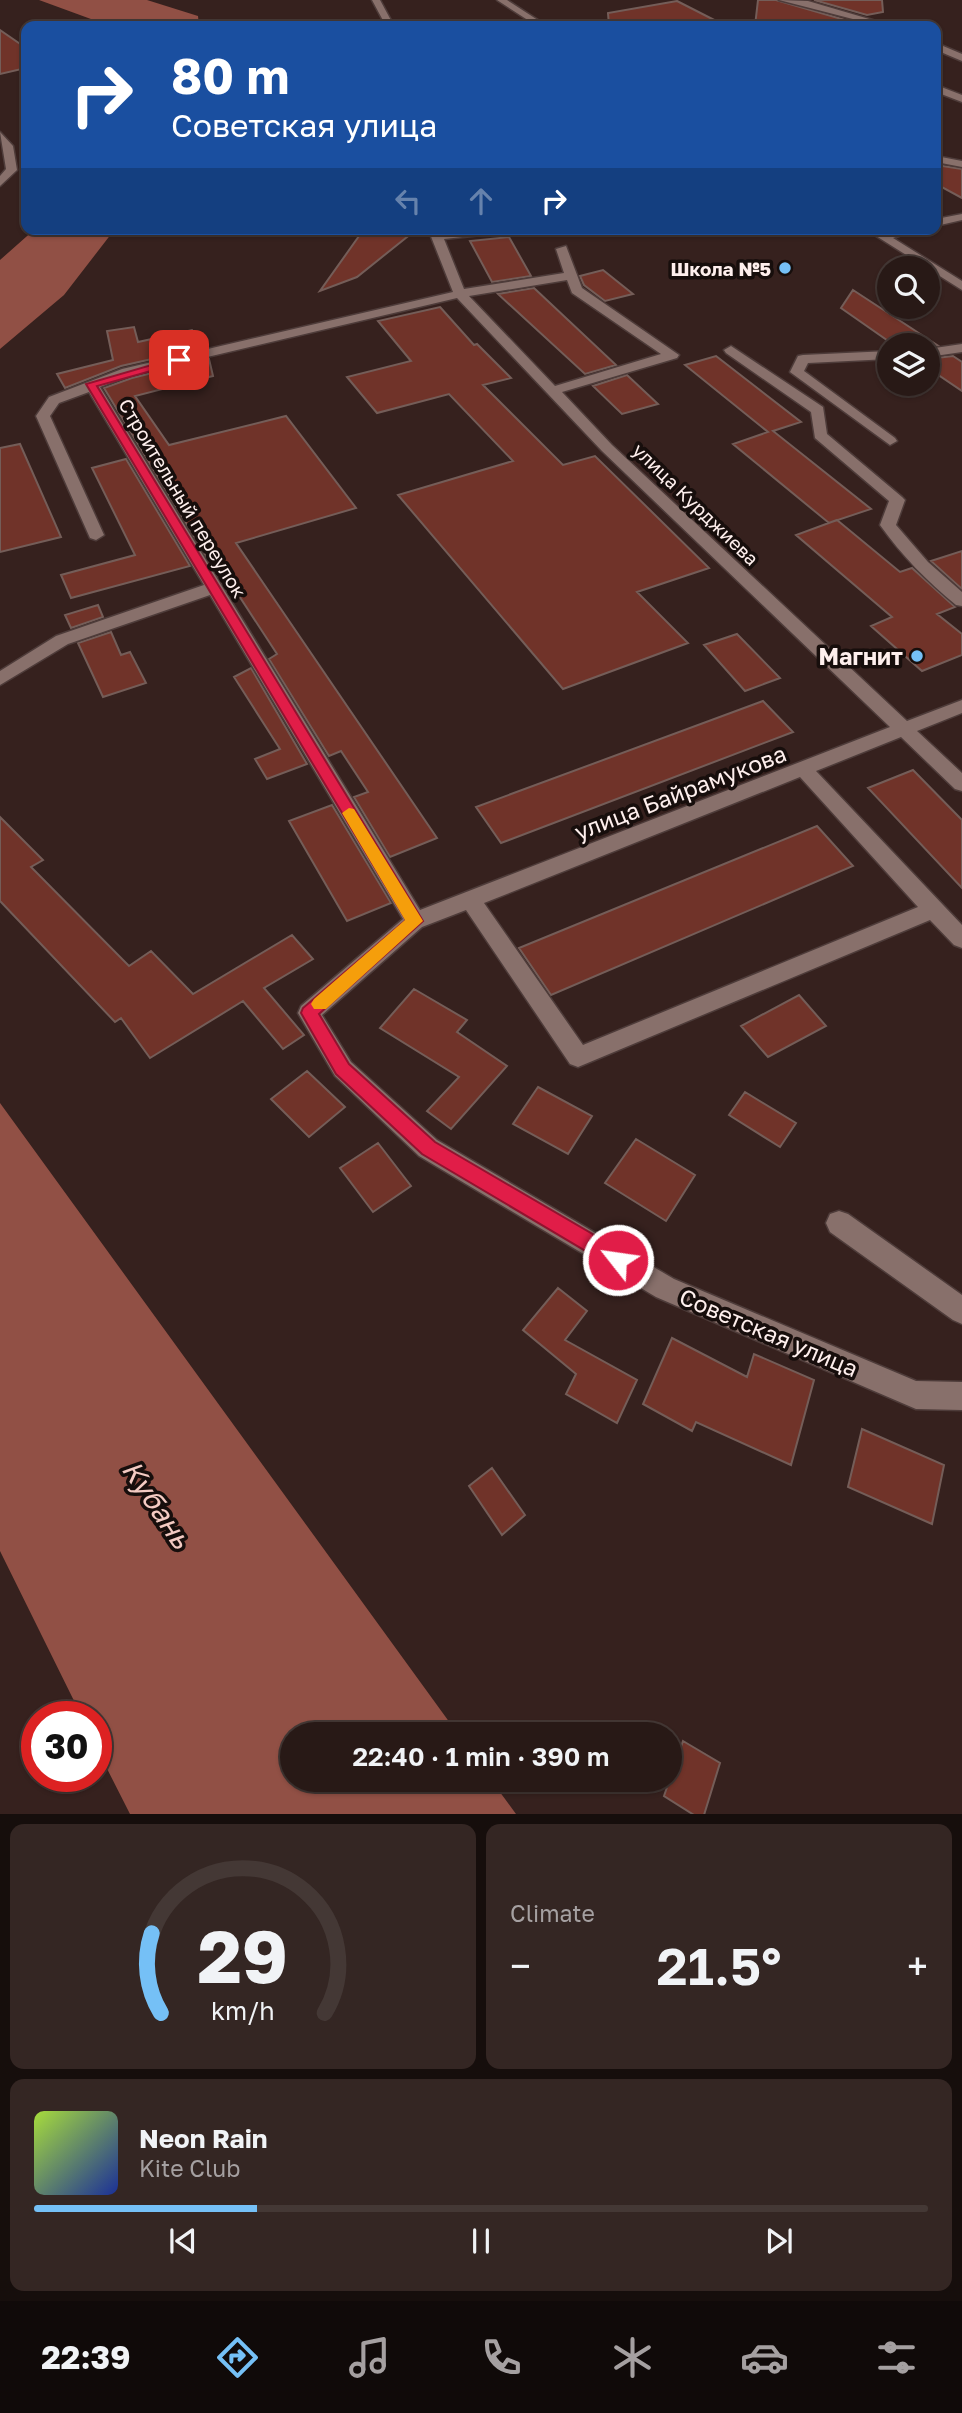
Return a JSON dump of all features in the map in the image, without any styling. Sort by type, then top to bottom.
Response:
[{"type":"street","points":[[376,0],[387,21]]},
{"type":"street","points":[[501,0],[535,21]]},
{"type":"street","points":[[783,0],[873,21]]},
{"type":"street","points":[[857,21],[867,19]]},
{"type":"street","points":[[941,48],[962,58]]},
{"type":"street","points":[[941,90],[962,99]]},
{"type":"street","points":[[0,135],[8,146],[12,170],[0,183]]},
{"type":"street","points":[[941,160],[962,164]]},
{"type":"street","points":[[941,222],[962,217]]},
{"type":"street","name":"улица Курджиева","points":[[435,235],[460,294],[552,391],[617,458],[962,784]]},
{"type":"street","points":[[880,235],[962,286]]},
{"type":"street","points":[[883,237],[890,235]]},
{"type":"street","points":[[552,391],[673,355],[576,290],[562,249]]},
{"type":"street","name":"Строительный переулок","points":[[415,921],[91,384],[127,372],[460,294],[571,276]]},
{"type":"street","points":[[940,351],[962,348]]},
{"type":"street","points":[[731,349],[818,411],[820,435],[897,500],[888,525],[906,552],[962,601]]},
{"type":"street","points":[[877,356],[803,359],[797,372],[890,440]]},
{"type":"street","points":[[91,384],[54,400],[43,416],[96,535]]},
{"type":"street","points":[[0,679],[62,640],[213,588]]},
{"type":"street","name":"улица Байрамукова","points":[[415,921],[905,731],[962,706]]},
{"type":"street","points":[[804,770],[962,939]]},
{"type":"street","points":[[471,900],[578,1057],[933,910]]},
{"type":"street","name":"Советская улица","points":[[415,921],[309,1013],[343,1069],[428,1148],[665,1287],[916,1395],[962,1396]]},
{"type":"street","points":[[839,1223],[962,1311]]},
{"type":"water","points":[[39,0],[147,0],[198,16],[198,21],[96,21]]},
{"type":"water","points":[[28,235],[110,235],[64,295],[0,349],[0,260]]},
{"type":"water","name":"Кубань","points":[[0,1103],[449,1722],[280,1722],[280,1792],[500,1792],[516,1814],[130,1814],[112,1779],[112,1701],[74,1701],[0,1551]]},
{"type":"building","points":[[758,0],[776,0],[845,20],[839,21],[756,21]]},
{"type":"building","points":[[814,0],[882,0],[883,12],[867,15]]},
{"type":"building","points":[[677,1],[716,21],[609,21],[608,13]]},
{"type":"building","points":[[0,30],[21,45],[21,69],[0,74]]},
{"type":"building","points":[[941,166],[962,169],[962,198],[941,187]]},
{"type":"building","points":[[360,235],[410,235],[357,277],[320,291]]},
{"type":"building","points":[[509,237],[531,276],[492,282],[470,241]]},
{"type":"building","points":[[603,270],[633,294],[605,301],[584,285],[580,276]]},
{"type":"building","points":[[534,288],[616,365],[585,374],[498,294]]},
{"type":"building","points":[[853,290],[877,306],[877,319],[897,319],[919,333],[877,333],[841,308]]},
{"type":"building","points":[[440,307],[474,345],[477,344],[511,378],[483,385],[563,465],[595,456],[709,568],[637,592],[688,643],[563,689],[398,495],[513,461],[449,394],[377,413],[347,377],[411,361],[378,321]]},
{"type":"building","points":[[134,327],[138,342],[192,330],[205,347],[121,366],[65,388],[57,374],[113,360],[107,331]]},
{"type":"building","points":[[716,356],[801,422],[773,431],[871,509],[829,523],[733,444],[768,432],[685,365]]},
{"type":"building","points":[[953,356],[962,362],[962,391],[940,376],[940,358]]},
{"type":"building","points":[[209,359],[213,376],[135,396],[169,445],[286,416],[356,508],[236,543],[437,838],[390,857],[354,797],[368,792],[341,751],[329,756],[269,659],[277,654],[215,559],[209,561],[104,388],[132,378]]},
{"type":"building","points":[[627,375],[658,404],[622,414],[593,386]]},
{"type":"building","points":[[20,444],[61,537],[0,552],[0,448]]},
{"type":"building","points":[[126,459],[190,566],[71,598],[61,575],[135,555],[92,468]]},
{"type":"building","points":[[837,520],[900,572],[912,568],[955,607],[937,614],[962,634],[962,655],[922,671],[871,626],[892,617],[796,535]]},
{"type":"building","points":[[962,551],[962,589],[931,561]]},
{"type":"building","points":[[98,605],[103,617],[71,628],[65,615]]},
{"type":"building","points":[[111,632],[121,655],[130,652],[146,683],[103,697],[78,643]]},
{"type":"building","points":[[737,634],[780,678],[745,691],[704,645]]},
{"type":"building","points":[[251,668],[307,764],[267,779],[255,759],[280,749],[234,677]]},
{"type":"building","points":[[763,701],[793,732],[501,843],[476,807]]},
{"type":"building","points":[[913,770],[962,820],[962,888],[868,788]]},
{"type":"building","points":[[332,805],[391,903],[347,921],[289,821]]},
{"type":"building","points":[[0,817],[43,860],[31,867],[129,966],[151,951],[193,994],[292,935],[313,959],[264,988],[304,1035],[283,1049],[243,1001],[150,1058],[121,1018],[115,1022],[0,901]]},
{"type":"building","points":[[817,826],[853,866],[551,995],[519,948]]},
{"type":"building","points":[[414,989],[467,1020],[457,1032],[507,1066],[451,1129],[427,1111],[459,1077],[380,1028]]},
{"type":"building","points":[[799,995],[826,1026],[768,1057],[741,1026]]},
{"type":"building","points":[[307,1071],[345,1107],[309,1137],[271,1099]]},
{"type":"building","points":[[538,1087],[592,1116],[568,1154],[513,1124]]},
{"type":"building","points":[[745,1092],[796,1123],[780,1147],[729,1115]]},
{"type":"building","points":[[636,1139],[695,1175],[666,1221],[605,1183]]},
{"type":"building","points":[[378,1143],[411,1186],[373,1212],[340,1168]]},
{"type":"building","points":[[558,1288],[587,1311],[565,1340],[637,1380],[617,1423],[566,1394],[576,1374],[523,1330]]},
{"type":"building","points":[[672,1338],[747,1377],[754,1354],[814,1380],[791,1465],[696,1422],[692,1431],[643,1404]]},
{"type":"building","points":[[862,1429],[944,1465],[932,1524],[848,1487]]},
{"type":"building","points":[[492,1468],[525,1515],[502,1535],[469,1486]]},
{"type":"building","points":[[683,1741],[720,1763],[704,1814],[692,1814],[664,1796],[665,1792],[682,1792]]},
{"type":"slow traffic","points":[[320,1004],[415,921],[349,813]]},
{"type":"place","name":"Школа №5","points":[[785,268]]},
{"type":"place","name":"Магнит","points":[[917,656]]},
{"type":"route","points":[[179,360],[127,372],[91,384],[415,921],[309,1013],[343,1069],[428,1148],[618,1260]]}]
